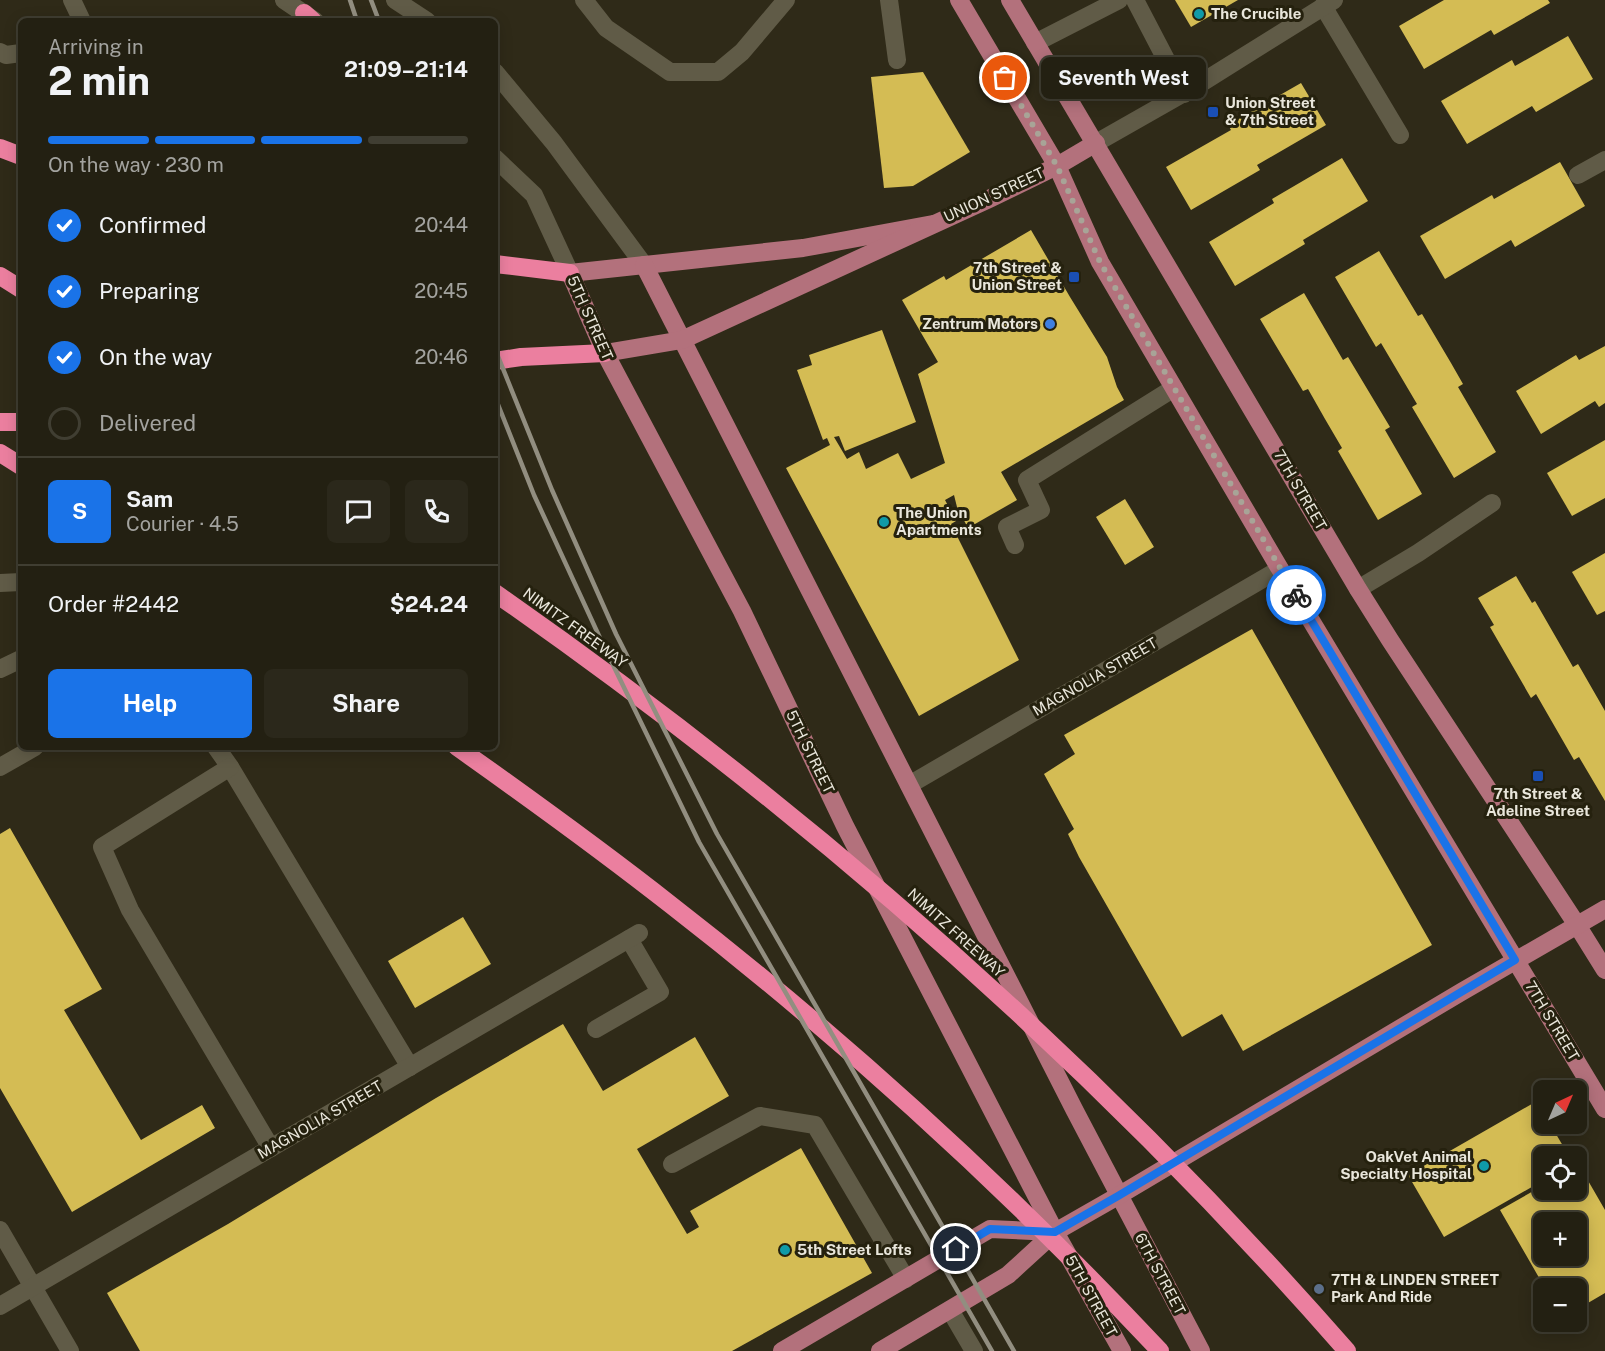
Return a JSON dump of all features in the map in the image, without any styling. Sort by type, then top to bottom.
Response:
[{"type":"highway","points":[[0,148],[18,155]]},
{"type":"highway","points":[[498,264],[570,273]]},
{"type":"highway","points":[[0,276],[18,287]]},
{"type":"highway","points":[[498,361],[521,357],[605,353]]},
{"type":"highway","points":[[0,422],[18,422]]},
{"type":"highway","points":[[0,453],[18,464]]},
{"type":"highway","name":"NIMITZ FREEWAY","points":[[498,595],[620,682],[711,751],[849,862],[941,942],[1138,1128],[1240,1233],[1347,1351]]},
{"type":"highway","points":[[461,750],[563,822],[671,905],[817,1024],[1024,1212],[1160,1351]]},
{"type":"main road","name":"7TH STREET","points":[[959,0],[1057,166],[1100,262],[1280,569],[1605,1109]]},
{"type":"main road","name":"7TH STREET","points":[[1010,0],[1396,650],[1605,970]]},
{"type":"main road","name":"UNION STREET","points":[[605,353],[682,340],[1057,166],[1096,143]]},
{"type":"main road","name":"UNION STREET","points":[[570,273],[803,248],[933,224]]},
{"type":"main road","points":[[644,265],[1118,1196]]},
{"type":"main road","name":"5TH STREET","points":[[570,273],[605,353],[742,611],[845,826],[1055,1232],[1122,1351]]},
{"type":"main road","points":[[880,1351],[1008,1275],[1055,1232],[1605,909]]},
{"type":"main road","name":"6TH STREET","points":[[1118,1196],[1201,1351]]},
{"type":"main road","points":[[782,1351],[990,1229],[1055,1232]]},
{"type":"street","points":[[72,0],[81,18]]},
{"type":"street","points":[[284,0],[311,18]]},
{"type":"street","points":[[395,0],[420,11]]},
{"type":"street","points":[[584,0],[606,28],[670,72],[718,72],[742,52],[786,0]]},
{"type":"street","points":[[888,0],[897,60]]},
{"type":"street","points":[[1035,43],[1119,0]]},
{"type":"street","points":[[1136,0],[1184,94]]},
{"type":"street","points":[[1328,3],[1400,135]]},
{"type":"street","name":"UNION STREET","points":[[1096,143],[1184,94],[1328,3]]},
{"type":"street","points":[[0,52],[6,55],[18,53]]},
{"type":"street","points":[[498,76],[554,143],[644,265]]},
{"type":"street","points":[[1578,175],[1605,160]]},
{"type":"street","name":"5TH STREET","points":[[498,161],[534,195],[570,273]]},
{"type":"street","points":[[1015,545],[1007,527],[1041,510],[1027,480],[1174,388]]},
{"type":"street","points":[[1359,589],[1418,553],[1492,503]]},
{"type":"street","name":"MAGNOLIA STREET","points":[[909,785],[1280,569]]},
{"type":"street","points":[[0,583],[18,582]]},
{"type":"street","points":[[0,669],[18,660]]},
{"type":"street","points":[[0,767],[30,750]]},
{"type":"street","points":[[218,750],[410,1067]]},
{"type":"street","points":[[230,767],[102,847],[130,909],[271,1148]]},
{"type":"street","name":"MAGNOLIA STREET","points":[[0,1306],[634,936],[660,992],[596,1029]]},
{"type":"street","points":[[672,1164],[760,1116],[815,1125],[906,1279]]},
{"type":"street","points":[[0,1230],[70,1351]]},
{"type":"street","points":[[950,1310],[974,1351]]},
{"type":"building","name":"The Crucible","points":[[1175,0],[1238,0],[1191,27]]},
{"type":"building","points":[[1444,0],[1548,0],[1550,3],[1494,35],[1491,30],[1424,69],[1399,26]]},
{"type":"building","points":[[1568,36],[1593,79],[1536,112],[1532,106],[1467,144],[1441,101],[1512,60],[1515,66]]},
{"type":"building","points":[[923,72],[970,152],[913,186],[884,188],[871,77]]},
{"type":"building","points":[[1301,83],[1326,125],[1257,165],[1260,170],[1191,210],[1166,167],[1231,130],[1228,125]]},
{"type":"building","points":[[1342,158],[1368,201],[1303,240],[1305,244],[1235,286],[1209,242],[1274,203],[1272,199]]},
{"type":"building","points":[[1560,162],[1585,206],[1515,247],[1511,240],[1445,279],[1420,236],[1492,195],[1494,199]]},
{"type":"building","points":[[1031,230],[1107,357],[1124,400],[1001,472],[1017,500],[968,528],[957,507],[954,495],[945,500],[956,521],[951,524],[1019,660],[919,716],[786,468],[830,445],[827,438],[823,440],[797,370],[812,365],[809,355],[882,330],[916,422],[845,451],[839,436],[834,437],[847,459],[859,452],[866,469],[898,453],[911,479],[945,463],[918,374],[938,362],[902,300],[944,276],[946,280]]},
{"type":"building","points":[[1379,251],[1418,316],[1422,314],[1451,363],[1463,384],[1458,387],[1496,452],[1454,478],[1412,407],[1417,404],[1381,343],[1376,347],[1335,277]]},
{"type":"building","points":[[1304,293],[1343,360],[1348,357],[1390,427],[1385,430],[1422,494],[1378,520],[1338,451],[1342,448],[1308,389],[1303,391],[1260,319]]},
{"type":"building","points":[[1605,346],[1605,403],[1599,407],[1595,401],[1541,434],[1516,391],[1576,355],[1579,360]]},
{"type":"building","points":[[1605,440],[1605,498],[1572,516],[1547,473]]},
{"type":"building","points":[[1125,499],[1154,547],[1125,565],[1096,517]]},
{"type":"building","points":[[1605,553],[1605,611],[1597,615],[1572,572]]},
{"type":"building","points":[[1516,576],[1532,603],[1535,601],[1573,667],[1578,664],[1605,711],[1605,801],[1579,757],[1574,760],[1536,694],[1531,698],[1490,627],[1494,625],[1478,598]]},
{"type":"building","points":[[1252,629],[1432,945],[1243,1051],[1222,1014],[1182,1037],[1079,857],[1068,834],[1074,829],[1044,774],[1075,754],[1064,735]]},
{"type":"building","points":[[10,828],[102,989],[64,1010],[141,1140],[202,1105],[215,1128],[72,1212],[0,1088],[0,834]]},
{"type":"building","points":[[463,917],[491,964],[415,1008],[388,961]]},
{"type":"building","points":[[563,1024],[603,1091],[695,1037],[729,1096],[637,1149],[687,1234],[699,1227],[690,1211],[801,1148],[872,1273],[732,1351],[140,1351],[107,1293],[228,1224]]},
{"type":"building","name":"OakVet Animal Specialty Hospital","points":[[1533,1103],[1533,1134],[1556,1134],[1563,1146],[1533,1146],[1533,1186],[1444,1237],[1408,1175]]},
{"type":"building","points":[[1587,1179],[1605,1210],[1605,1293],[1587,1304],[1587,1278],[1539,1278],[1500,1210],[1533,1191],[1533,1200],[1587,1200]]},
{"type":"railway","points":[[350,0],[356,18]]},
{"type":"railway","points":[[371,0],[378,18]]},
{"type":"railway","points":[[498,356],[552,490],[616,634],[717,834],[1014,1351]]},
{"type":"railway","points":[[498,405],[534,495],[600,638],[699,842],[992,1351]]},
{"type":"way so far","points":[[1005,78],[1057,166],[1100,262],[1296,595]]},
{"type":"place","name":"The Crucible","points":[[1199,14]]},
{"type":"place","name":"Seventh West","points":[[1005,78]]},
{"type":"place","name":"Union Street & 7th Street","points":[[1213,112]]},
{"type":"place","name":"7th Street & Union Street","points":[[1074,277]]},
{"type":"place","name":"Zentrum Motors","points":[[1050,324]]},
{"type":"place","name":"The Union Apartments","points":[[884,522]]},
{"type":"place","name":"7th Street & Adeline Street","points":[[1538,776]]},
{"type":"place","name":"OakVet Animal Specialty Hospital","points":[[1484,1166]]},
{"type":"place","name":"5th Street Lofts","points":[[785,1250]]},
{"type":"place","name":"7TH & LINDEN STREET Park And Ride","points":[[1319,1289]]},
{"type":"route","points":[[956,1249],[990,1229],[1055,1232],[1515,960],[1296,595]]}]
